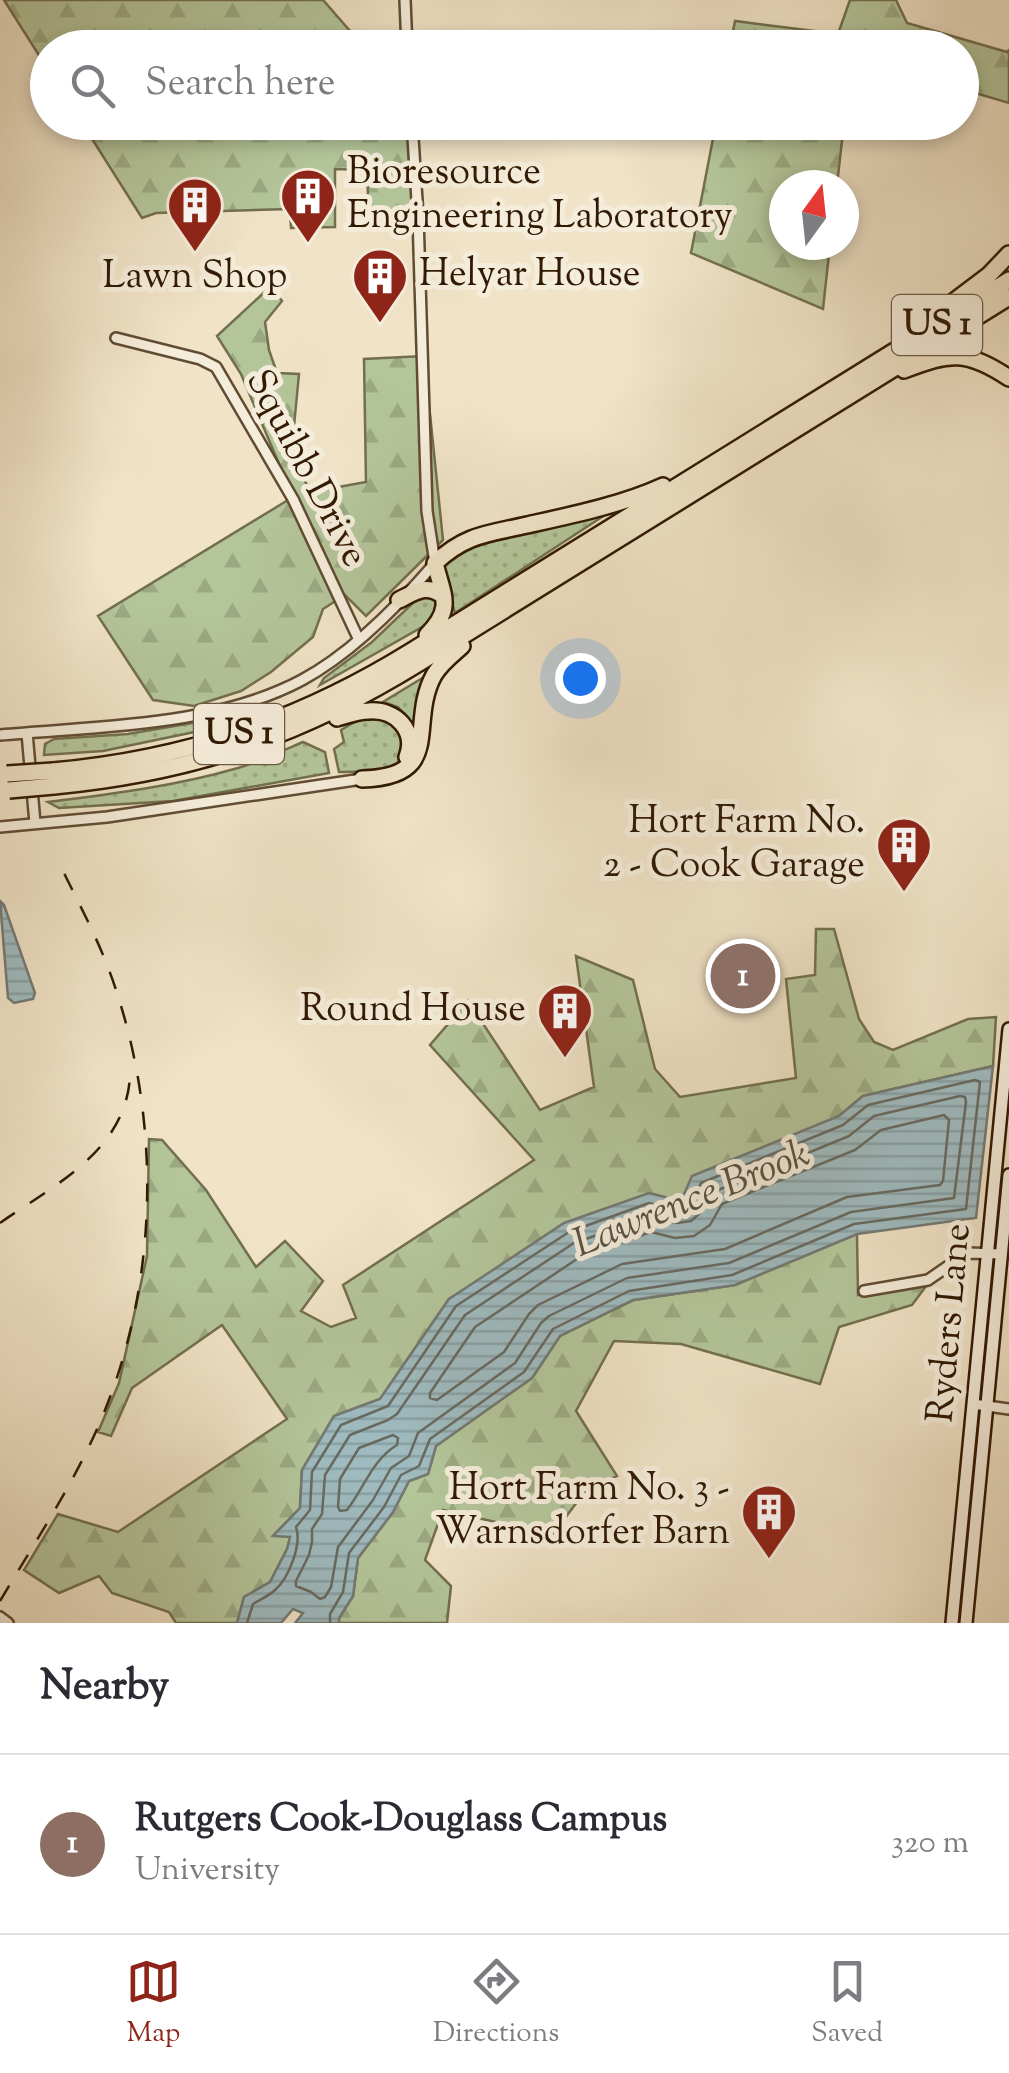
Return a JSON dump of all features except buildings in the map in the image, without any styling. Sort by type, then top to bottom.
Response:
[{"type":"highway","points":[[868,377],[902,338],[989,276],[1009,254]]},
{"type":"highway","name":"US 1","points":[[4,782],[128,778],[230,753],[304,726],[374,691],[507,608],[868,377],[1009,280]]},
{"type":"highway","name":"US 1","points":[[54,779],[198,746],[320,702],[410,652],[721,460],[1009,297]]},
{"type":"highway","points":[[868,377],[950,357],[981,361],[1009,378]]},
{"type":"highway","points":[[410,652],[442,619],[445,609],[435,563],[452,548],[481,535],[643,494],[721,460]]},
{"type":"highway","points":[[432,545],[452,548]]},
{"type":"highway","points":[[399,600],[425,588],[443,596]]},
{"type":"highway","points":[[362,779],[390,778],[408,767],[418,750],[427,696],[436,672],[507,608]]},
{"type":"highway","points":[[304,726],[368,711],[384,712],[400,721],[410,740],[406,760],[392,772],[362,779]]},
{"type":"main road","name":"Ryders Lane","points":[[966,1623],[987,1252],[1009,1029]]},
{"type":"main road","name":"Ryders Lane","points":[[952,1623],[1002,1254],[1009,1175]]},
{"type":"street","points":[[405,0],[406,30]]},
{"type":"street","points":[[0,735],[182,718],[228,710],[266,697],[303,679],[359,640],[435,563],[427,511],[413,140]]},
{"type":"street","name":"Squibb Drive","points":[[116,338],[205,360],[216,367],[293,500],[359,640]]},
{"type":"street","points":[[26,733],[34,824]]},
{"type":"street","points":[[0,827],[108,817],[362,779]]},
{"type":"street","points":[[864,1291],[928,1280],[972,1252],[1002,1254]]},
{"type":"street","points":[[980,1405],[1009,1409]]},
{"type":"street","points":[[0,1617],[8,1623]]},
{"type":"green space","points":[[4,0],[323,0],[349,30],[30,30],[30,41]]},
{"type":"green space","points":[[850,0],[896,0],[907,23],[931,30],[839,30]]},
{"type":"green space","points":[[735,21],[806,30],[733,30]]},
{"type":"green space","points":[[979,44],[1009,50],[1009,103],[979,94]]},
{"type":"green space","points":[[93,140],[414,140],[421,222],[369,223],[367,170],[335,169],[335,227],[291,228],[290,209],[156,213],[142,218]]},
{"type":"green space","points":[[713,140],[842,140],[839,170],[769,170],[769,260],[828,260],[823,309],[691,253]]},
{"type":"green space","points":[[271,286],[282,301],[265,322],[269,350],[277,373],[299,374],[294,426],[282,440],[311,492],[366,482],[364,359],[424,356],[443,540],[366,616],[345,595],[323,609],[313,637],[241,691],[194,706],[153,700],[98,616],[293,497],[241,374],[217,336]]},
{"type":"green space","points":[[605,515],[455,613],[441,566],[454,551],[571,517]]},
{"type":"green space","points":[[428,593],[436,598],[437,608],[429,623],[320,685],[324,678]]},
{"type":"green space","points":[[424,677],[413,725],[398,707],[383,702]]},
{"type":"green space","points":[[239,715],[204,730],[103,751],[44,755],[45,744],[54,739],[128,734]]},
{"type":"green space","points":[[365,716],[381,716],[396,726],[403,741],[401,758],[387,769],[339,772],[334,749],[344,742],[341,730]]},
{"type":"green space","points":[[303,742],[325,752],[329,773],[173,801],[59,808],[48,802],[144,789],[215,774]]},
{"type":"green space","points":[[816,929],[834,929],[859,1019],[874,1042],[893,1050],[968,1019],[996,1017],[993,1066],[863,1096],[839,1116],[681,1202],[649,1193],[615,1207],[449,1299],[380,1399],[334,1416],[302,1470],[300,1508],[274,1535],[291,1536],[287,1549],[270,1582],[244,1597],[237,1623],[176,1623],[169,1612],[112,1593],[99,1576],[59,1593],[24,1570],[58,1514],[118,1532],[287,1419],[222,1325],[132,1388],[111,1436],[98,1432],[119,1383],[147,1256],[149,1139],[162,1140],[206,1190],[256,1267],[285,1241],[323,1281],[301,1311],[331,1327],[356,1318],[343,1285],[534,1160],[430,1045],[468,1001],[540,1110],[594,1087],[576,956],[633,980],[655,1069],[680,1097],[796,1078],[786,979],[815,975]]},
{"type":"green space","points":[[857,1234],[858,1295],[929,1282],[912,1305],[839,1327],[820,1384],[681,1344],[614,1341],[576,1411],[617,1476],[587,1489],[552,1535],[443,1510],[425,1560],[451,1586],[447,1623],[339,1623],[353,1596],[358,1558],[393,1512],[409,1481],[428,1474],[436,1446],[532,1378],[560,1336],[634,1300],[735,1285]]},
{"type":"water","points":[[0,901],[35,993],[33,999],[14,1003],[8,998]]},
{"type":"water","name":"Lawrence Brook","points":[[993,1066],[976,1218],[857,1234],[735,1285],[633,1300],[560,1336],[532,1378],[436,1446],[428,1474],[409,1481],[393,1512],[358,1558],[353,1596],[339,1623],[295,1623],[303,1613],[293,1609],[281,1623],[237,1623],[244,1597],[270,1582],[287,1549],[290,1537],[273,1536],[300,1508],[302,1470],[334,1416],[380,1399],[449,1299],[564,1223],[649,1193],[681,1201],[692,1176],[839,1116],[863,1096]]},
{"type":"railway","points":[[0,1601],[68,1487],[103,1415],[135,1312],[143,1258],[146,1149],[131,1042],[104,958],[60,865]]},
{"type":"railway","points":[[0,1223],[64,1180],[101,1145],[116,1125],[130,1076]]},
{"type":"place","name":"Bioresource Engineering Laboratory","points":[[308,245]]},
{"type":"place","name":"Lawn Shop","points":[[195,254]]},
{"type":"place","name":"Helyar House","points":[[380,325]]},
{"type":"place","name":"Hort Farm No. 2 - Cook Garage","points":[[904,894]]},
{"type":"place","name":"Rutgers Cook-Douglass Campus","points":[[743,976]]},
{"type":"place","name":"Round House","points":[[565,1060]]},
{"type":"place","name":"Hort Farm No. 3 - Warnsdorfer Barn","points":[[769,1561]]}]
